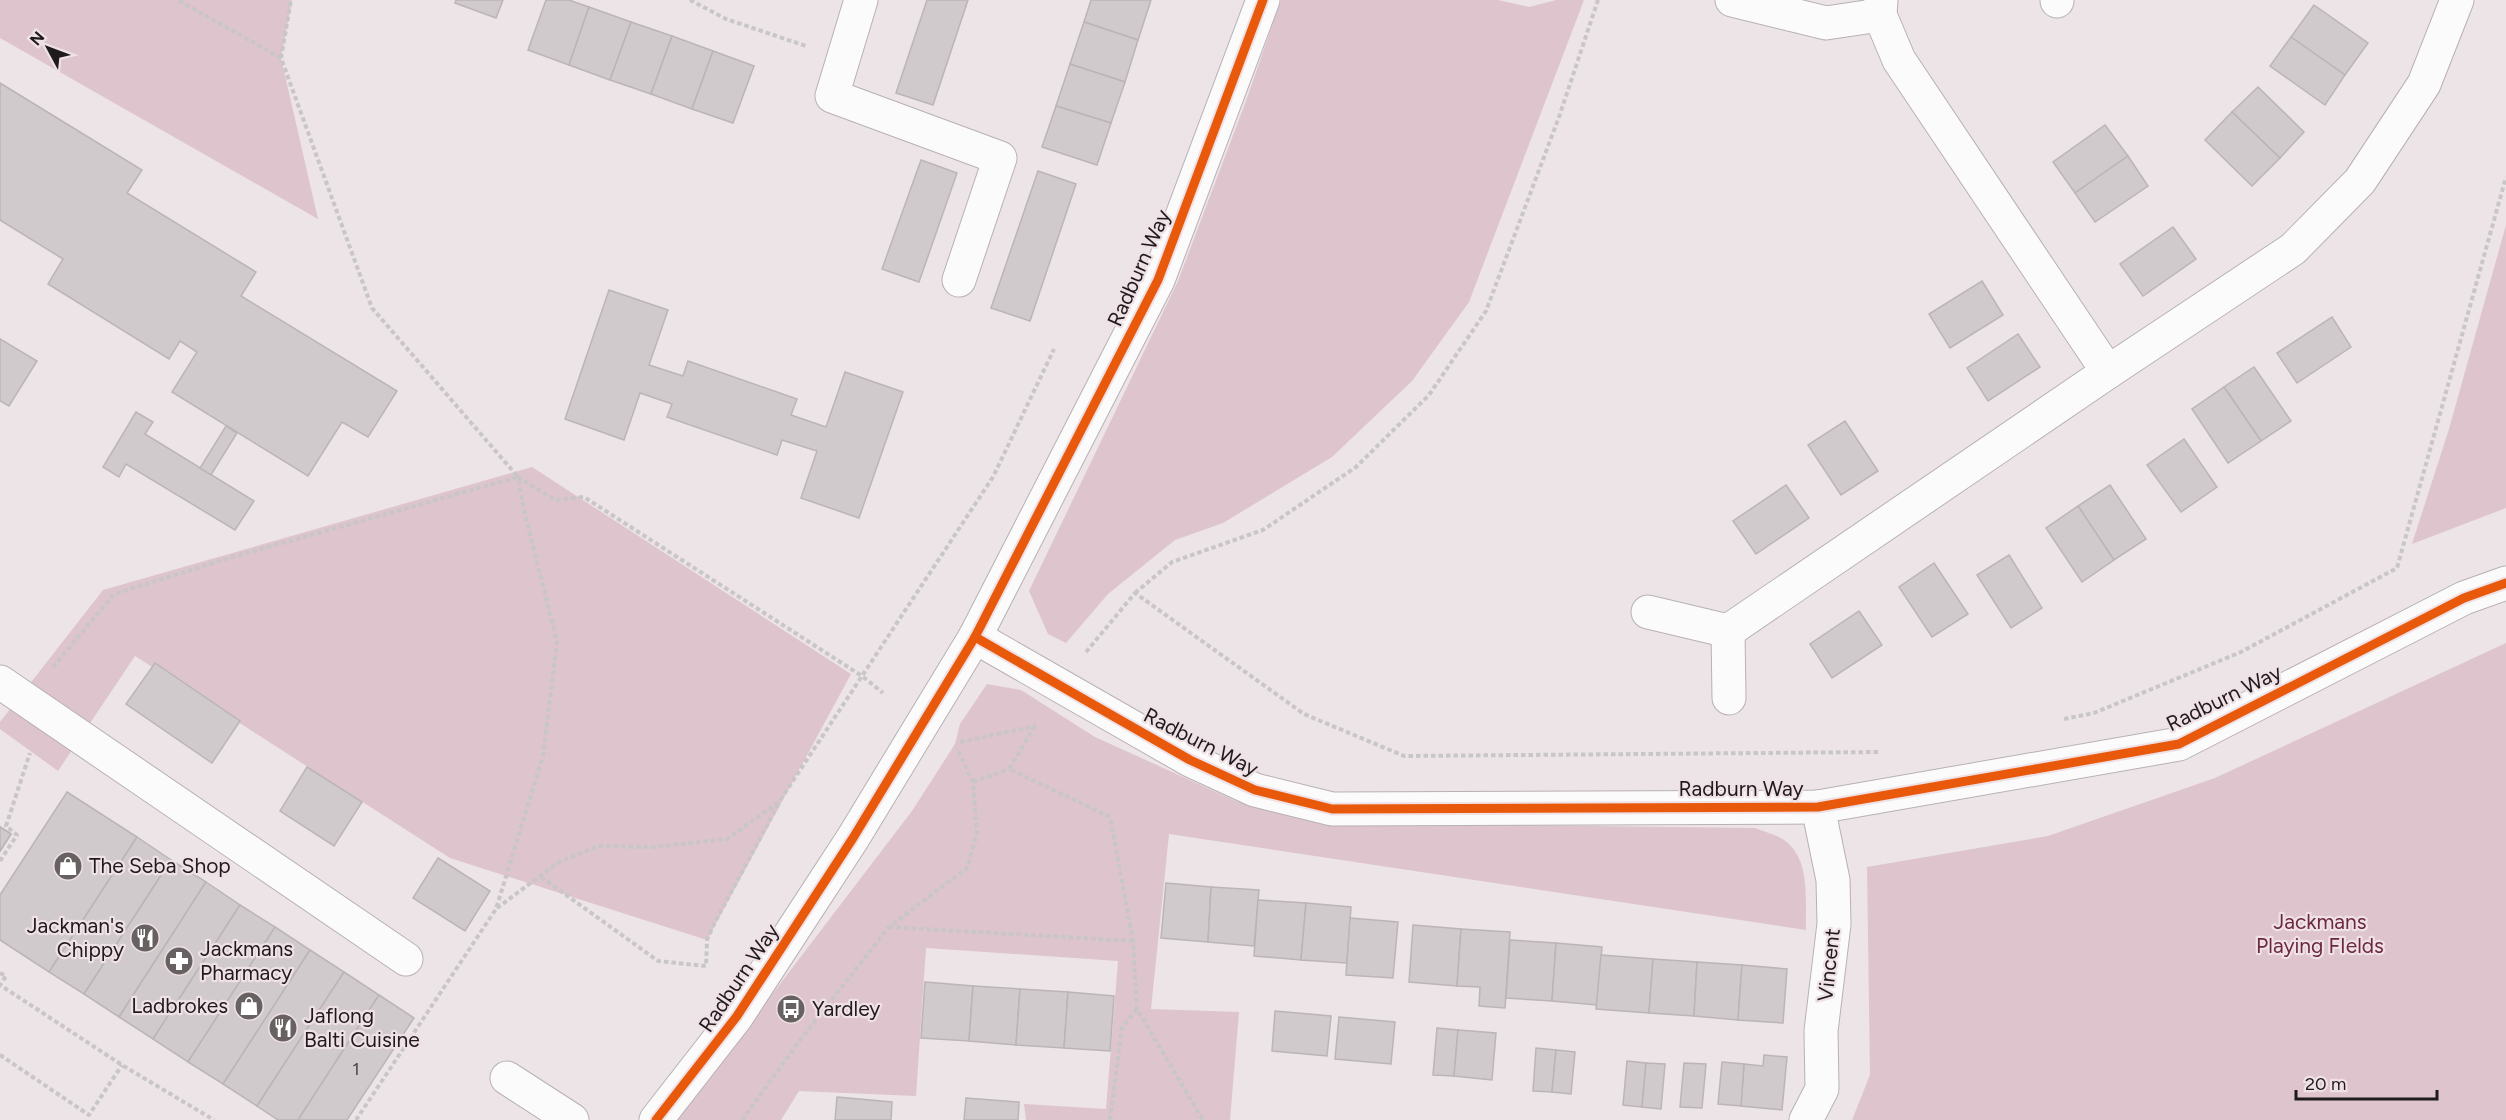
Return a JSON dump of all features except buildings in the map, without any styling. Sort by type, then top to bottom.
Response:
[{"type":"street","points":[[861,0],[832,96],[1000,158],[959,280]]},
{"type":"street","name":"Radburn Way","points":[[656,1120],[737,1017],[853,838],[975,637],[1158,280],[1263,0]]},
{"type":"street","points":[[1732,0],[1826,22],[1881,8],[1899,60],[2108,372]]},
{"type":"street","points":[[1648,612],[1728,631],[2293,249],[2360,181],[2424,84],[2457,0]]},
{"type":"street","name":"Radburn Way","points":[[975,637],[1190,760],[1255,790],[1332,809],[1818,807],[2179,744],[2464,598],[2506,584]]},
{"type":"street","points":[[1728,631],[1729,698]]},
{"type":"street","points":[[13,691],[406,959]]},
{"type":"street","name":"Vincent","points":[[1806,1120],[1822,1089],[1821,1031],[1834,924],[1833,880],[1818,807]]},
{"type":"street","points":[[507,1078],[572,1120]]},
{"type":"path","points":[[178,0],[281,58]]},
{"type":"path","points":[[291,0],[281,58],[372,308],[518,477],[555,500],[584,497],[862,676],[883,693]]},
{"type":"path","points":[[690,0],[726,19],[843,59]]},
{"type":"path","points":[[1084,656],[1135,593],[1172,562],[1263,530],[1356,467],[1430,395],[1486,311],[1559,117],[1598,0]]},
{"type":"path","points":[[2059,720],[2094,713],[2241,652],[2397,568],[2506,177]]},
{"type":"path","points":[[541,877],[658,961],[706,966],[707,940],[714,924],[779,802],[993,477],[1054,349]]},
{"type":"path","points":[[13,691],[114,594],[230,558],[518,477]]},
{"type":"path","points":[[356,1120],[496,909],[543,756],[557,642],[518,477]]},
{"type":"path","points":[[1135,593],[1304,714],[1404,756],[1885,752]]},
{"type":"path","points":[[742,1120],[833,996],[889,927],[967,868],[977,834],[974,782],[955,744],[1036,726],[1009,770],[974,782]]},
{"type":"path","points":[[0,861],[17,834],[6,826],[31,749]]},
{"type":"path","points":[[1009,770],[1110,817],[1133,942],[1137,1009],[1203,1120]]},
{"type":"path","points":[[496,909],[560,862],[598,846],[654,847],[727,839],[779,802]]},
{"type":"path","points":[[889,927],[1133,942]]},
{"type":"path","points":[[0,973],[6,976],[0,985],[122,1065],[214,1120]]},
{"type":"path","points":[[1110,1120],[1122,1027],[1137,1009]]},
{"type":"path","points":[[0,1056],[89,1115],[122,1065]]},
{"type":"green space","points":[[0,0],[292,0],[281,58],[318,219],[0,38]]},
{"type":"green space","points":[[1281,0],[1498,0],[1529,7],[1556,0],[1584,0],[1469,302],[1412,381],[1332,457],[1223,523],[1175,540],[1108,594],[1066,643],[1048,634],[1029,591],[1178,281],[1246,101]]},
{"type":"green space","points":[[2506,225],[2506,508],[2412,544],[2449,429]]},
{"type":"green space","points":[[532,467],[851,674],[707,940],[450,858],[135,656],[58,771],[0,729],[0,722],[103,590]]},
{"type":"green space","name":"Jackmans Playing FIelds","points":[[2506,643],[2506,1120],[1852,1120],[1870,1075],[1867,867],[2048,836],[2215,778]]},
{"type":"green space","points":[[987,684],[1021,690],[1095,737],[1236,801],[1310,820],[1331,823],[1755,828],[1777,836],[1788,843],[1796,853],[1801,864],[1806,890],[1806,930],[1169,834],[1151,1009],[1239,1012],[1230,1120],[1026,1120],[1024,1104],[1106,1109],[1118,961],[926,948],[916,1096],[799,1091],[781,1120],[676,1120],[912,811],[955,744],[960,724]]},
{"type":"cycle path","points":[[656,1120],[737,1016],[853,838],[975,637],[1158,280],[1263,0]]},
{"type":"cycle path","points":[[975,637],[1190,760],[1255,790],[1332,809],[1818,807],[2179,744],[2464,598],[2506,583]]},
{"type":"place","name":"The Seba Shop","points":[[68,866]]},
{"type":"place","name":"Jackman's Chippy","points":[[145,938]]},
{"type":"place","name":"Jackmans Pharmacy","points":[[179,961]]},
{"type":"place","name":"Ladbrokes","points":[[249,1006]]},
{"type":"place","name":"Yardley","points":[[791,1009]]},
{"type":"place","name":"Jaflong Balti Cuisine","points":[[283,1028]]}]
